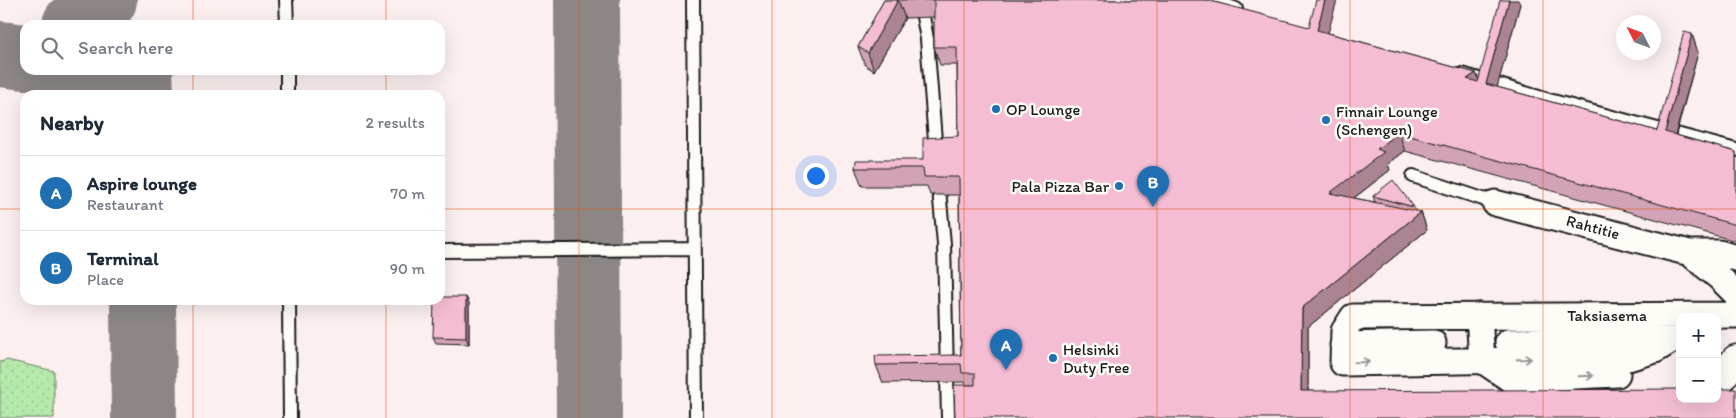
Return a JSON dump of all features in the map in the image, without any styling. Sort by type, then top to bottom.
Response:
[{"type":"main road","points":[[1721,384],[1736,359]]},
{"type":"street","name":"Rahtitie","points":[[1495,203],[1690,253],[1719,253],[1736,258]]},
{"type":"street","name":"Rahtitie","points":[[1690,253],[1719,276],[1736,294]]},
{"type":"street","name":"Taksiasema","points":[[1676,333],[1655,350],[1628,358],[1480,337],[1353,317],[1344,338],[1343,363],[1480,337],[1736,315]]},
{"type":"street","points":[[1721,322],[1736,322]]},
{"type":"street","name":"Taksiasema","points":[[1480,337],[1676,332]]},
{"type":"lane","points":[[286,0],[287,20]]},
{"type":"lane","points":[[693,0],[696,418]]},
{"type":"lane","points":[[920,0],[927,39],[944,244],[948,418]]},
{"type":"lane","points":[[1211,0],[1247,13]]},
{"type":"lane","points":[[1446,70],[1549,100],[1736,150]]},
{"type":"lane","points":[[287,75],[287,90]]},
{"type":"lane","points":[[1413,176],[1495,203]]},
{"type":"lane","points":[[445,252],[694,248]]},
{"type":"lane","points":[[289,305],[290,418]]},
{"type":"green space","points":[[7,360],[54,371],[54,418],[0,418],[0,362]]},
{"type":"building","points":[[884,0],[898,0],[868,53],[858,47]]},
{"type":"building","points":[[934,0],[1207,0],[1309,27],[1316,0],[1325,0],[1317,30],[1476,73],[1467,79],[1478,82],[1500,0],[1509,0],[1486,84],[1657,131],[1684,32],[1692,34],[1665,132],[1736,152],[1736,225],[1399,133],[1377,149],[1384,152],[1330,193],[1421,212],[1302,308],[1301,391],[1676,389],[1676,403],[1721,403],[1721,389],[1736,389],[1736,418],[955,418],[954,385],[975,385],[975,373],[962,373],[961,364],[876,365],[875,356],[961,355],[959,177],[924,177],[923,168],[855,168],[856,160],[923,160],[923,138],[958,136],[957,47],[934,47]]},
{"type":"building","points":[[1393,180],[1414,207],[1373,196]]},
{"type":"building","points":[[445,297],[466,297],[466,338],[433,337],[434,305],[445,305]]},
{"type":"taxiway","points":[[81,20],[104,0]]},
{"type":"taxiway","points":[[587,0],[589,418]]},
{"type":"taxiway","points":[[0,54],[20,56]]},
{"type":"taxiway","points":[[67,75],[89,90]]},
{"type":"taxiway","points":[[140,75],[141,90]]},
{"type":"taxiway","points":[[143,305],[144,418]]},
{"type":"place","name":"OP Lounge","points":[[996,109]]},
{"type":"place","name":"Finnair Lounge (Schengen)","points":[[1326,120]]},
{"type":"place","name":"Pala Pizza Bar","points":[[1119,186]]},
{"type":"place","name":"Terminal","points":[[1153,207]]},
{"type":"place","name":"Helsinki Duty Free","points":[[1053,358]]},
{"type":"place","name":"Aspire lounge","points":[[1006,370]]}]
